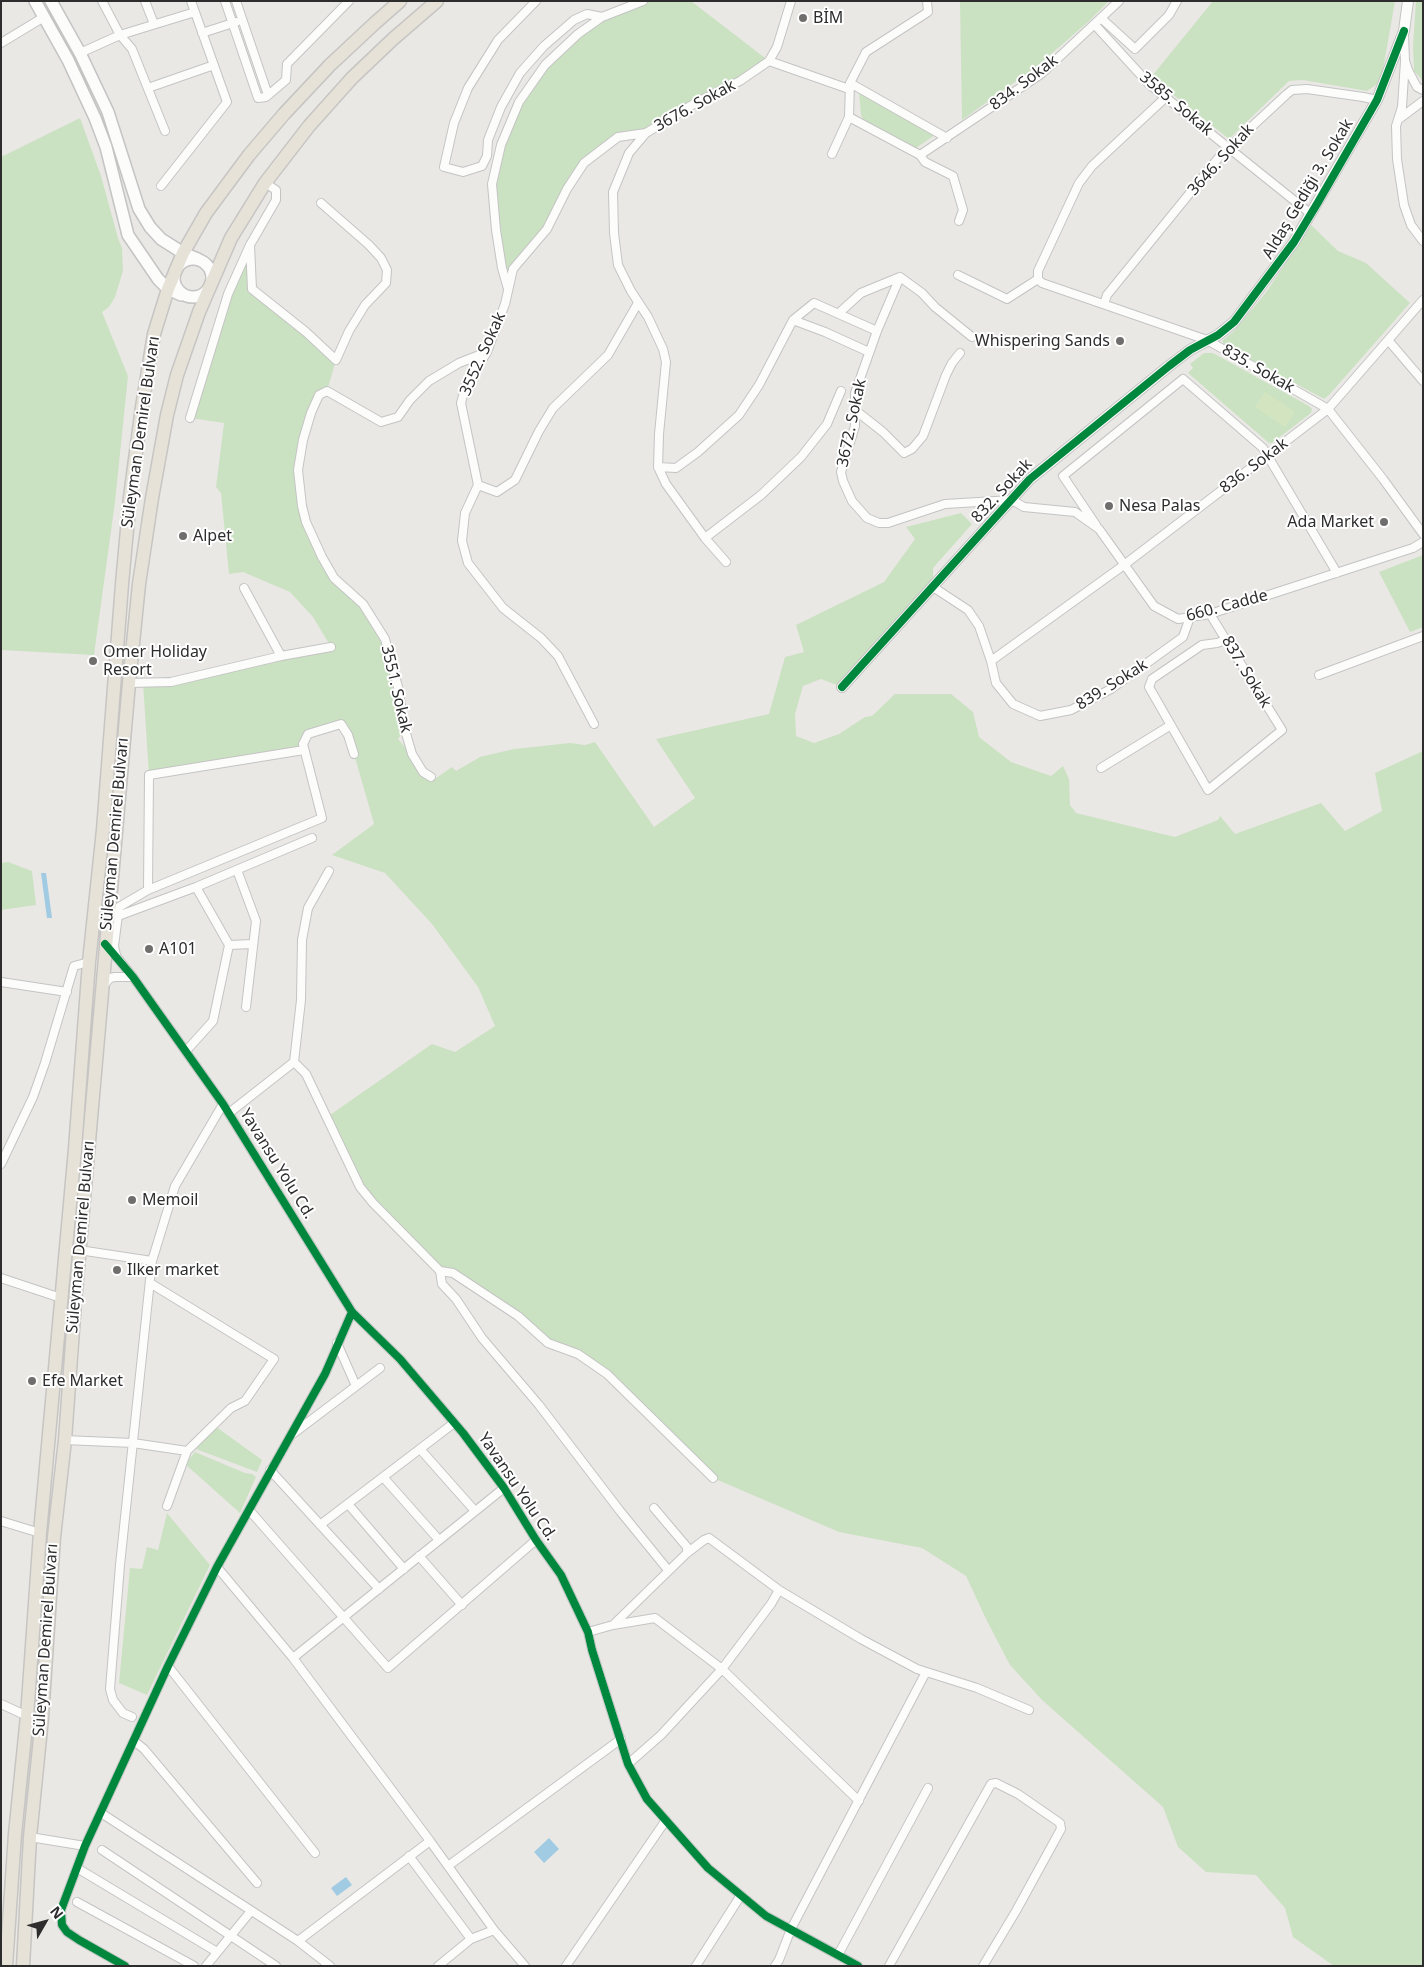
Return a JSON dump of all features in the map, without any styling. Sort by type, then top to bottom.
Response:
[{"type":"highway","name":"Süleyman Demirel Bulvarı","points":[[6,1966],[4,1938],[27,1716],[40,1533],[75,1149],[89,962],[103,830],[130,496],[154,334],[175,270],[206,213],[249,155],[278,121],[330,65],[400,1]]},
{"type":"highway","name":"Süleyman Demirel Bulvarı","points":[[23,1966],[30,1837],[42,1718],[54,1537],[65,1440],[79,1250],[129,683],[140,576],[167,415],[176,375],[211,284],[231,238],[265,183],[308,126],[352,78],[393,38],[437,1]]},
{"type":"main road","points":[[35,1],[68,60],[103,140],[128,235],[158,279],[168,289],[189,298],[197,298],[204,294],[211,284],[212,275],[210,268],[206,263],[184,253],[161,239],[150,227],[139,209],[108,112],[80,53],[52,1]]},
{"type":"main road","points":[[181,295],[176,289],[173,280],[175,270],[181,262],[188,259],[198,259]]},
{"type":"street","points":[[102,1],[120,34],[132,49],[165,131]]},
{"type":"street","points":[[145,1],[154,24]]},
{"type":"street","points":[[161,186],[227,102],[191,1]]},
{"type":"street","points":[[225,1],[258,98],[266,97],[286,80],[287,64],[349,1]]},
{"type":"street","points":[[236,1],[268,95]]},
{"type":"street","points":[[536,1],[498,40],[468,88],[454,122],[444,167],[463,172],[482,166],[487,156],[488,140],[501,107],[520,73],[544,46],[574,20],[587,14],[602,17]]},
{"type":"street","name":"3552. Sokak","points":[[478,485],[461,403],[466,386],[487,352],[508,290],[502,268],[496,230],[492,184],[501,145],[519,102],[545,65],[578,34],[602,17],[643,1]]},
{"type":"street","name":"3676. Sokak","points":[[658,467],[659,434],[666,362],[663,348],[648,317],[638,303],[618,265],[614,233],[613,192],[629,153],[646,133],[697,102],[740,81],[769,61],[778,47],[791,1]]},
{"type":"street","points":[[832,154],[849,116],[849,86],[866,52],[928,12],[927,1]]},
{"type":"street","name":"834. Sokak","points":[[920,156],[1040,74],[1119,1]]},
{"type":"street","points":[[1102,18],[1135,49],[1169,15],[1177,1]]},
{"type":"street","name":"Aldaş Gediği 3. Sokak","points":[[1206,340],[1218,335],[1234,322],[1271,275],[1311,214],[1377,100],[1404,31],[1408,1]]},
{"type":"street","points":[[80,53],[120,34],[195,12]]},
{"type":"street","points":[[1,43],[44,17]]},
{"type":"street","points":[[202,33],[242,19]]},
{"type":"street","name":"3585. Sokak","points":[[1095,25],[1149,84],[1311,214]]},
{"type":"street","points":[[1404,31],[1405,61],[1402,107],[1396,126],[1397,159],[1402,196],[1410,225],[1423,241]]},
{"type":"street","points":[[769,61],[849,86],[947,138]]},
{"type":"street","points":[[1405,61],[1417,86],[1423,90]]},
{"type":"street","points":[[148,88],[214,65]]},
{"type":"street","name":"3646. Sokak","points":[[1104,304],[1107,296],[1228,148],[1292,90],[1307,89],[1377,100]]},
{"type":"street","points":[[958,275],[1007,300],[1038,279],[1038,271],[1079,184],[1092,166],[1166,97]]},
{"type":"street","points":[[1398,118],[1423,101]]},
{"type":"street","points":[[849,116],[920,156],[925,162],[953,176],[963,210],[959,221]]},
{"type":"street","points":[[508,290],[513,269],[546,229],[567,189],[584,163],[618,137],[646,133]]},
{"type":"street","points":[[627,136],[634,146]]},
{"type":"street","points":[[190,418],[228,294],[250,245],[276,200],[276,190],[265,183]]},
{"type":"street","points":[[250,245],[252,289],[306,332],[336,360],[349,331],[365,305],[386,283],[387,270],[381,258],[369,245],[321,203]]},
{"type":"street","points":[[838,313],[862,293],[900,277],[922,293],[935,307],[972,337]]},
{"type":"street","name":"3672. Sokak","points":[[900,277],[855,393],[855,426],[841,472],[852,501],[867,518],[878,523],[888,523],[945,504],[1012,500]]},
{"type":"street","name":"835. Sokak","points":[[1038,279],[1042,283],[1206,340],[1328,408],[1423,534]]},
{"type":"street","name":"836. Sokak","points":[[992,662],[1124,565],[1328,408],[1423,300]]},
{"type":"street","points":[[594,724],[558,656],[541,638],[503,608],[468,563],[462,541],[464,513],[478,485],[497,492],[515,480],[539,431],[553,408],[608,355],[638,303]]},
{"type":"street","points":[[726,562],[705,538],[666,484],[658,467],[676,468],[698,452],[739,415],[759,385],[793,320],[814,303],[878,331]]},
{"type":"street","points":[[793,320],[826,332],[870,352]]},
{"type":"street","points":[[1218,335],[1217,342],[1222,349]]},
{"type":"street","name":"832. Sokak","points":[[842,687],[1030,479],[1049,461],[1169,366],[1206,340]]},
{"type":"street","points":[[1388,340],[1423,381]]},
{"type":"street","name":"3551. Sokak","points":[[431,777],[423,772],[412,754],[405,730],[398,687],[385,639],[363,604],[334,578],[306,522],[302,506],[298,470],[303,440],[311,412],[320,395],[327,391],[381,422],[398,418],[410,400],[429,381],[458,363],[487,352]]},
{"type":"street","points":[[855,410],[883,432],[904,453],[912,449],[923,436],[946,375],[960,353]]},
{"type":"street","points":[[1099,529],[1064,476],[1183,379],[1263,448],[1337,573]]},
{"type":"street","points":[[705,538],[761,495],[801,457],[827,424],[841,391]]},
{"type":"street","name":"660. Cadde","points":[[1012,500],[1024,507],[1075,512],[1099,529],[1154,606],[1178,619],[1210,614],[1414,548],[1423,542]]},
{"type":"street","points":[[244,588],[281,656]]},
{"type":"street","name":"839. Sokak","points":[[933,588],[968,610],[979,626],[992,662],[996,683],[1013,704],[1040,716],[1071,710],[1111,689],[1183,637],[1190,617]]},
{"type":"street","name":"837. Sokak","points":[[1171,725],[1208,790],[1282,730],[1210,614]]},
{"type":"street","points":[[1319,675],[1423,636]]},
{"type":"street","points":[[1101,768],[1171,725],[1149,687],[1152,679],[1202,645],[1226,640]]},
{"type":"street","points":[[129,683],[170,682],[281,656],[331,647]]},
{"type":"street","points":[[116,956],[114,946],[120,906],[148,890],[322,818],[303,744],[308,734],[341,724],[348,735],[354,754]]},
{"type":"street","points":[[148,890],[149,775],[304,750]]},
{"type":"street","points":[[118,916],[196,887],[312,838]]},
{"type":"street","points":[[237,870],[256,920],[246,1007]]},
{"type":"street","points":[[229,1113],[294,1062],[301,1000],[302,940],[308,908],[329,871]]},
{"type":"street","points":[[186,1051],[213,1021],[229,944],[196,887]]},
{"type":"street","name":"Yavansu Yolu Cd.","points":[[105,944],[133,977],[223,1104],[352,1312],[400,1360],[454,1423],[504,1488],[536,1540],[561,1575],[588,1632],[628,1764],[647,1799],[708,1868],[766,1916],[858,1966]]},
{"type":"street","points":[[229,944],[253,944]]},
{"type":"street","points":[[1,1164],[33,1098],[46,1063],[74,966],[89,962]]},
{"type":"street","points":[[102,988],[110,978],[133,977]]},
{"type":"street","points":[[1,982],[67,992]]},
{"type":"street","points":[[294,1062],[306,1074],[360,1187],[373,1203],[440,1271],[442,1284],[456,1299],[482,1338],[539,1405],[668,1570]]},
{"type":"street","points":[[132,1718],[123,1713],[112,1700],[110,1689],[120,1565],[152,1261],[175,1186],[223,1104]]},
{"type":"street","points":[[79,1250],[152,1261]]},
{"type":"street","points":[[440,1271],[454,1273],[518,1316],[548,1343],[578,1354],[607,1374],[713,1478]]},
{"type":"street","points":[[1,1278],[61,1298]]},
{"type":"street","points":[[150,1283],[274,1359],[245,1401],[231,1408],[186,1451],[167,1506]]},
{"type":"street","points":[[125,1966],[67,1932],[62,1925],[61,1910],[85,1846],[168,1666],[217,1567],[325,1374],[352,1312]]},
{"type":"street","points":[[337,1343],[356,1386]]},
{"type":"street","points":[[290,1436],[380,1368]]},
{"type":"street","points":[[320,1525],[454,1423]]},
{"type":"street","points":[[65,1440],[133,1443],[186,1451]]},
{"type":"street","points":[[420,1449],[475,1511]]},
{"type":"street","points":[[270,1470],[379,1589]]},
{"type":"street","points":[[383,1477],[439,1540]]},
{"type":"street","points":[[293,1658],[504,1488]]},
{"type":"street","points":[[348,1504],[404,1569]]},
{"type":"street","points":[[654,1508],[687,1547],[687,1553]]},
{"type":"street","points":[[250,1511],[388,1668],[536,1540]]},
{"type":"street","points":[[1,1521],[40,1533]]},
{"type":"street","points":[[614,1625],[668,1570],[687,1553],[709,1538],[779,1590],[917,1670],[978,1688],[1029,1710]]},
{"type":"street","points":[[419,1556],[462,1605]]},
{"type":"street","points":[[217,1567],[293,1658],[430,1840],[494,1930],[524,1966]]},
{"type":"street","points":[[628,1764],[661,1735],[722,1669],[771,1604],[779,1590]]},
{"type":"street","points":[[588,1632],[654,1618],[722,1669],[859,1801]]},
{"type":"street","points":[[168,1666],[315,1853]]},
{"type":"street","points":[[774,1966],[779,1960],[792,1929],[926,1672]]},
{"type":"street","points":[[1,1704],[27,1716]]},
{"type":"street","points":[[448,1866],[621,1739]]},
{"type":"street","points":[[134,1741],[144,1749],[257,1884]]},
{"type":"street","points":[[889,1966],[990,1784],[996,1783],[1025,1799],[1060,1823],[1061,1829],[983,1966]]},
{"type":"street","points":[[838,1955],[928,1788]]},
{"type":"street","points":[[101,1813],[298,1942],[330,1966]]},
{"type":"street","points":[[566,1966],[666,1820]]},
{"type":"street","points":[[30,1837],[85,1846]]},
{"type":"street","points":[[298,1942],[430,1840]]},
{"type":"street","points":[[102,1850],[276,1966]]},
{"type":"street","points":[[409,1856],[471,1939]]},
{"type":"street","points":[[77,1868],[217,1952]]},
{"type":"street","points":[[696,1966],[741,1895]]},
{"type":"street","points":[[77,1902],[194,1966]]},
{"type":"street","points":[[206,1966],[251,1911]]},
{"type":"street","points":[[438,1966],[471,1939],[494,1930]]},
{"type":"green space","points":[[643,1],[691,1],[769,61],[646,133],[618,137],[584,163],[547,229],[513,269],[508,290],[492,184],[519,102],[545,65],[602,17]]},
{"type":"green space","points":[[960,1],[1109,1],[1036,67],[962,120]]},
{"type":"green space","points":[[1213,1],[1395,1],[1382,76],[1376,85],[1367,91],[1303,80],[1289,81],[1229,139],[1152,76]]},
{"type":"green space","points":[[1416,1],[1423,1],[1423,81],[1414,71],[1413,46]]},
{"type":"green space","points":[[859,92],[935,135],[916,148],[864,121],[861,115]]},
{"type":"green space","points":[[80,118],[101,176],[122,248],[123,271],[115,297],[109,307],[102,312],[128,376],[115,502],[94,655],[1,650],[1,157]]},
{"type":"green space","points":[[1311,225],[1338,251],[1366,263],[1410,303],[1324,399],[1224,345],[1222,341],[1234,331],[1267,291]]},
{"type":"green space","points":[[250,245],[252,289],[336,360],[327,391],[319,395],[298,470],[302,506],[334,578],[363,604],[385,639],[405,730],[398,739],[431,777],[432,781],[452,767],[456,771],[480,757],[514,749],[570,743],[585,745],[595,742],[654,827],[695,798],[656,739],[769,714],[785,657],[804,652],[796,625],[884,582],[915,539],[906,527],[961,513],[972,524],[933,568],[933,587],[842,687],[821,679],[803,686],[795,714],[796,736],[814,743],[839,734],[865,717],[872,716],[895,694],[951,694],[973,712],[979,737],[1011,762],[1051,776],[1063,766],[1069,779],[1070,805],[1076,813],[1175,837],[1218,820],[1220,816],[1235,834],[1321,803],[1345,831],[1382,811],[1375,773],[1423,751],[1423,1966],[1334,1966],[1293,1937],[1285,1908],[1256,1875],[1206,1872],[1178,1847],[1163,1807],[1042,1700],[1010,1665],[966,1576],[922,1548],[839,1532],[713,1478],[607,1374],[548,1343],[518,1316],[454,1273],[440,1271],[360,1187],[327,1117],[432,1044],[455,1052],[495,1026],[478,987],[432,924],[385,873],[332,855],[374,824],[354,754],[341,724],[308,734],[304,750],[149,775],[143,683],[171,682],[331,647],[313,617],[290,592],[243,572],[229,574],[221,493],[216,487],[224,423],[190,418],[228,294]]},
{"type":"green space","points":[[1204,353],[1213,353],[1309,406],[1312,409],[1311,413],[1272,443],[1269,443],[1188,373],[1193,368],[1190,364]]},
{"type":"green space","points":[[1265,392],[1295,412],[1285,427],[1255,407]]},
{"type":"green space","points":[[1423,555],[1423,627],[1410,632],[1379,572]]},
{"type":"green space","points":[[8,862],[32,871],[36,905],[1,910],[1,863]]},
{"type":"green space","points":[[215,1426],[262,1460],[257,1472],[196,1449]]},
{"type":"green space","points":[[195,1452],[256,1477],[240,1513],[185,1464]]},
{"type":"green space","points":[[167,1513],[210,1565],[147,1695],[119,1683],[130,1568],[142,1569],[147,1547],[158,1550]]},
{"type":"water","points":[[41,873],[46,873],[52,918],[47,918]]},
{"type":"water","points":[[549,1838],[559,1849],[544,1863],[534,1852]]},
{"type":"water","points":[[346,1877],[352,1885],[337,1896],[331,1888]]},
{"type":"cycle path","points":[[842,687],[1030,479],[1169,366],[1190,350],[1218,335],[1234,322],[1294,242],[1317,204],[1377,100],[1404,31]]},
{"type":"cycle path","points":[[105,944],[133,977],[223,1104],[352,1312],[400,1359],[463,1433],[504,1488],[536,1540],[561,1575],[588,1632],[628,1764],[647,1799],[708,1868],[766,1916],[858,1966]]},
{"type":"cycle path","points":[[125,1966],[67,1932],[62,1925],[61,1910],[85,1846],[168,1666],[217,1567],[325,1374],[352,1312]]},
{"type":"place","name":"BİM","points":[[803,18]]},
{"type":"place","name":"Whispering Sands","points":[[1120,341]]},
{"type":"place","name":"Nesa Palas","points":[[1109,506]]},
{"type":"place","name":"Ada Market","points":[[1384,522]]},
{"type":"place","name":"Alpet","points":[[183,536]]},
{"type":"place","name":"Omer Holiday Resort","points":[[93,661]]},
{"type":"place","name":"A101","points":[[149,949]]},
{"type":"place","name":"Memoil","points":[[132,1200]]},
{"type":"place","name":"Ilker market","points":[[117,1270]]},
{"type":"place","name":"Efe Market","points":[[32,1381]]}]
